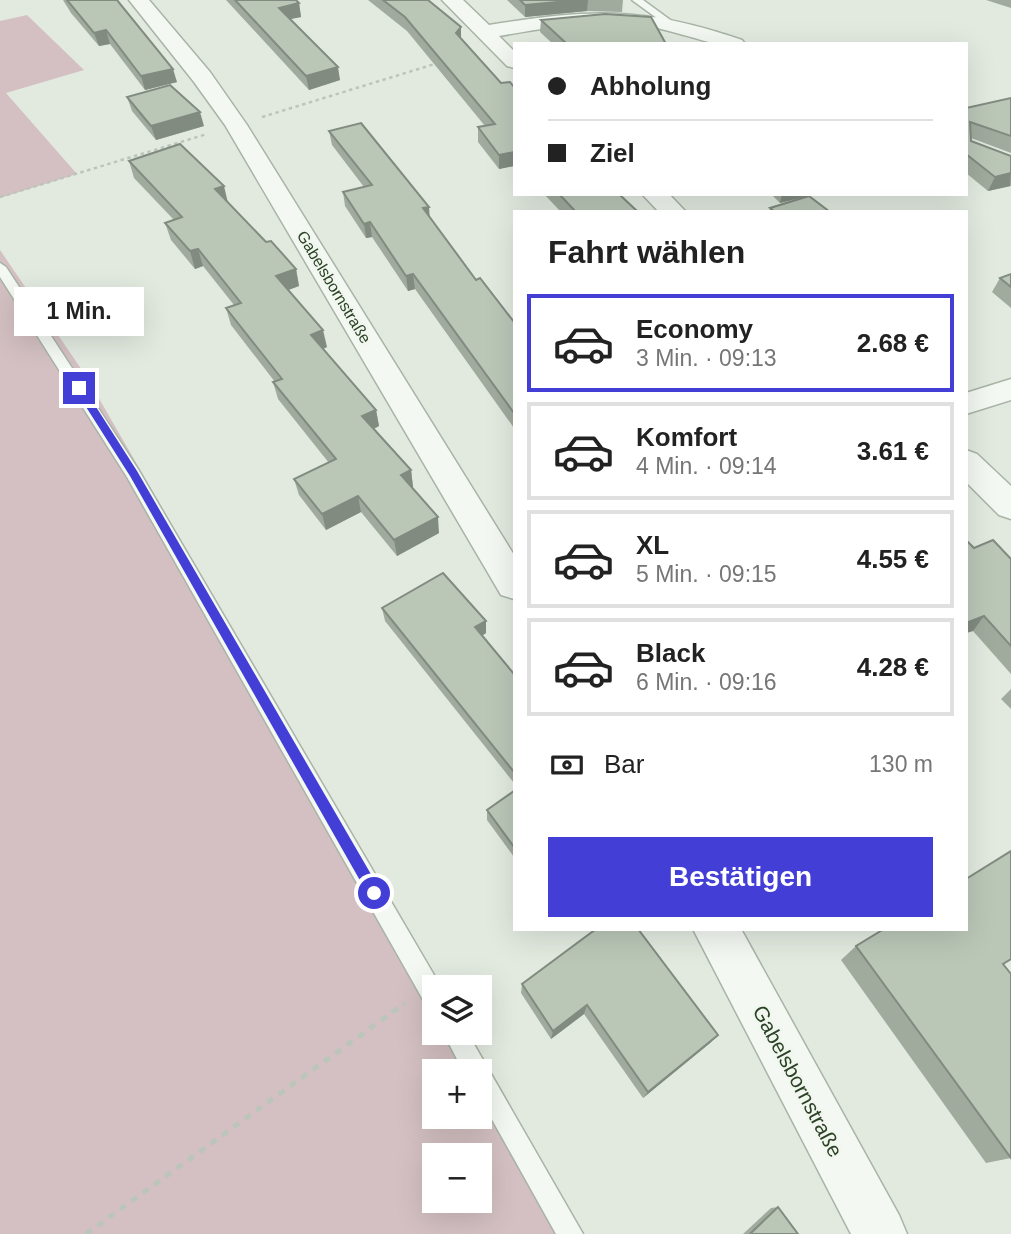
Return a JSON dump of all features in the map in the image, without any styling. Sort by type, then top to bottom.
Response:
[{"type":"street","name":"Gabelsbornstraße","points":[[139,0],[202,76],[236,125],[513,583]]},
{"type":"street","points":[[452,0],[513,61]]},
{"type":"street","points":[[484,32],[579,17],[609,16],[668,22],[729,42]]},
{"type":"street","points":[[656,196],[672,210]]},
{"type":"street","points":[[968,403],[1011,389]]},
{"type":"street","points":[[968,464],[1011,506]]},
{"type":"street","name":"Gabelsbornstraße","points":[[717,931],[880,1234]]},
{"type":"lane","points":[[637,0],[668,22]]},
{"type":"lane","points":[[0,267],[134,473],[422,976]]},
{"type":"lane","points":[[492,1097],[570,1234]]},
{"type":"path","points":[[86,1234],[422,998]]},
{"type":"shaded area","points":[[27,15],[84,70],[6,93],[77,174],[0,198],[0,21]]},
{"type":"shaded area","points":[[0,250],[86,376],[432,975],[422,975],[422,1045],[469,1045],[477,1059],[422,1059],[422,1129],[492,1129],[492,1087],[571,1234],[0,1234]]},
{"type":"building","points":[[67,0],[117,0],[173,69],[141,76],[106,30],[94,33]]},
{"type":"building","points":[[235,0],[296,0],[299,3],[279,8],[338,67],[306,76]]},
{"type":"building","points":[[383,0],[428,0],[461,27],[456,33],[501,83],[510,82],[513,86],[513,152],[499,155],[478,127],[495,124],[405,17]]},
{"type":"building","points":[[520,0],[579,0],[525,5]]},
{"type":"building","points":[[605,14],[651,17],[665,42],[565,42],[541,20]]},
{"type":"building","points":[[170,85],[200,112],[151,126],[127,97]]},
{"type":"building","points":[[1011,98],[1011,136],[970,122],[971,141],[1011,156],[1011,173],[995,177],[968,156],[968,108]]},
{"type":"building","points":[[361,123],[429,207],[423,208],[476,280],[480,278],[513,321],[513,412],[413,274],[406,276],[370,222],[364,224],[343,192],[372,185],[329,131]]},
{"type":"building","points":[[180,144],[224,186],[215,189],[266,242],[271,241],[296,269],[276,276],[323,330],[311,335],[376,410],[362,416],[411,470],[401,475],[438,517],[394,540],[358,496],[322,514],[294,479],[336,459],[273,382],[282,379],[226,308],[241,303],[198,249],[190,251],[165,223],[182,217],[129,161]]},
{"type":"building","points":[[561,196],[621,196],[636,210],[574,210]]},
{"type":"building","points":[[809,196],[827,210],[772,210],[770,208]]},
{"type":"building","points":[[1011,274],[1011,287],[1000,278]]},
{"type":"building","points":[[993,540],[1011,559],[1011,646],[984,616],[968,622],[968,542],[974,548]]},
{"type":"building","points":[[443,573],[486,621],[475,627],[513,673],[513,771],[382,608]]},
{"type":"building","points":[[513,792],[513,846],[487,810]]},
{"type":"building","points":[[1011,851],[1011,959],[1003,964],[1011,974],[1011,1158],[856,946],[881,931],[968,931],[968,878]]},
{"type":"building","points":[[593,931],[640,931],[718,1035],[648,1092],[587,1005],[553,1031],[522,984]]},
{"type":"building","points":[[778,1207],[798,1234],[750,1234]]},
{"type":"route","points":[[79,388],[134,473],[374,893]]}]
